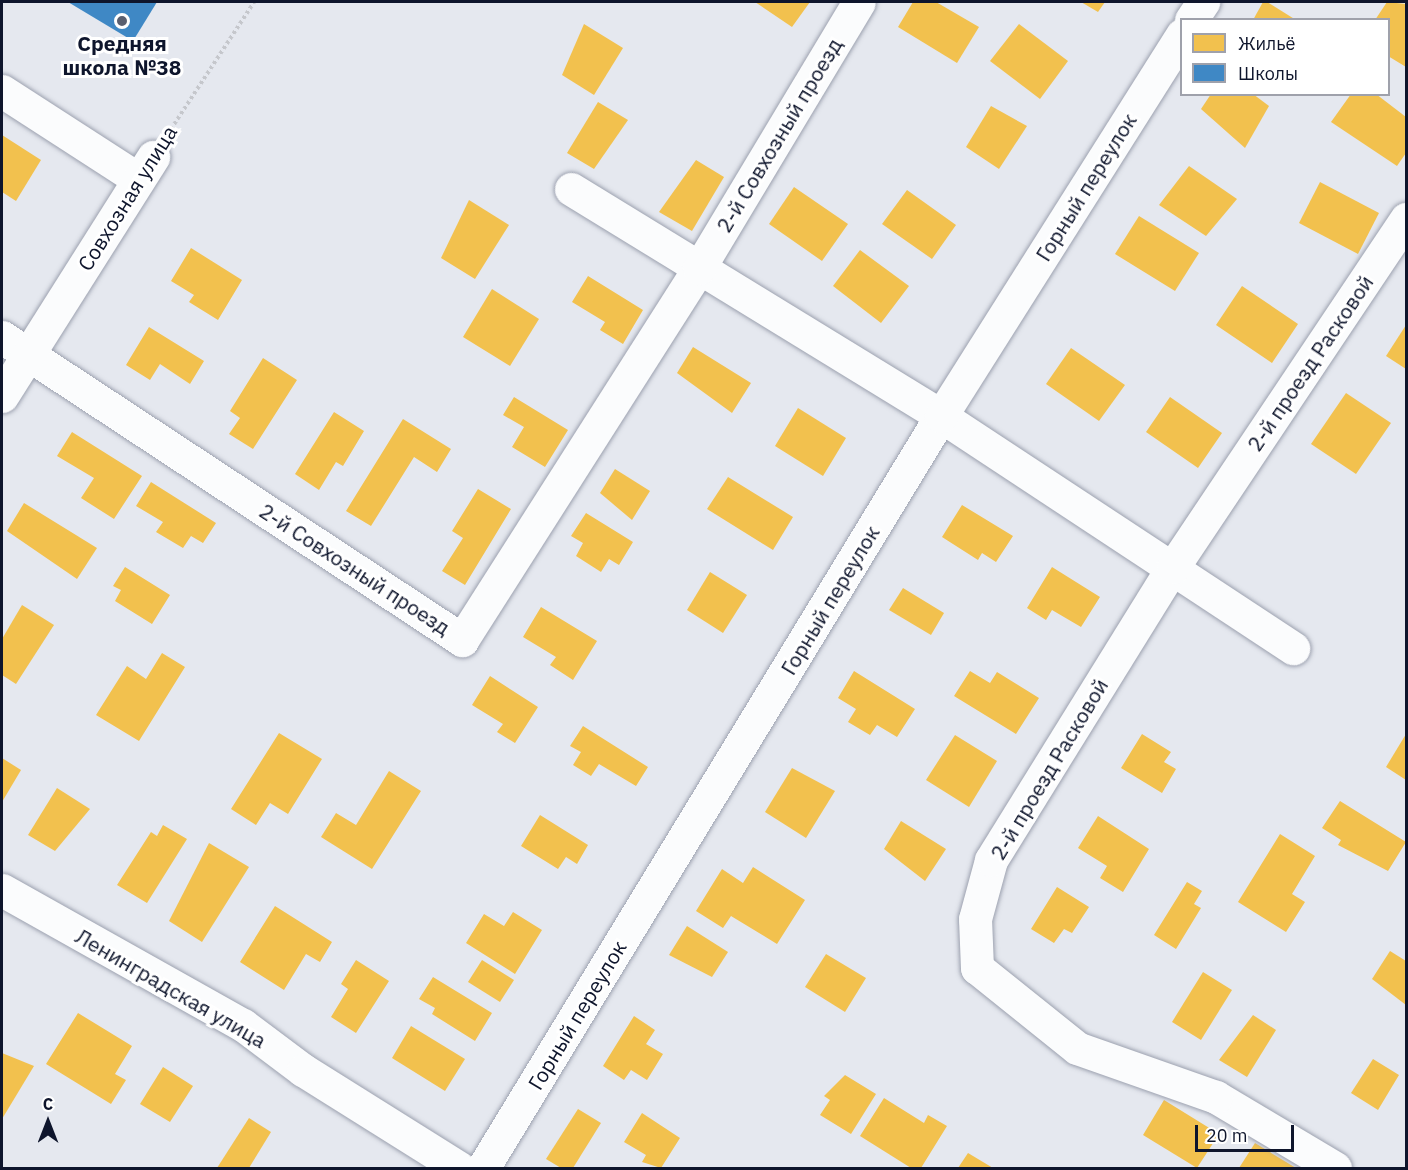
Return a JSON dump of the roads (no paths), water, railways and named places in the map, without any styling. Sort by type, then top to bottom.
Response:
[{"type":"street","name":"2-й Совхозный проезд","points":[[30,354],[462,640],[699,268],[859,2]]},
{"type":"street","points":[[1192,18],[1203,2]]},
{"type":"street","name":"Горный переулок","points":[[483,1168],[941,416],[1180,38]]},
{"type":"street","name":"Совхозная улица","points":[[2,91],[145,168],[2,396]]},
{"type":"street","points":[[571,189],[941,416],[1293,648]]},
{"type":"street","name":"2-й проезд Расковой","points":[[1335,1168],[1216,1097],[1077,1048],[977,968],[975,919],[991,860],[1173,567],[1407,219]]},
{"type":"street","points":[[2,337],[30,354]]},
{"type":"street","name":"Ленинградская улица","points":[[2,891],[243,1025],[303,1070],[459,1168]]},
{"type":"place","name":"Средняя школа №38","points":[[122,21]]}]
